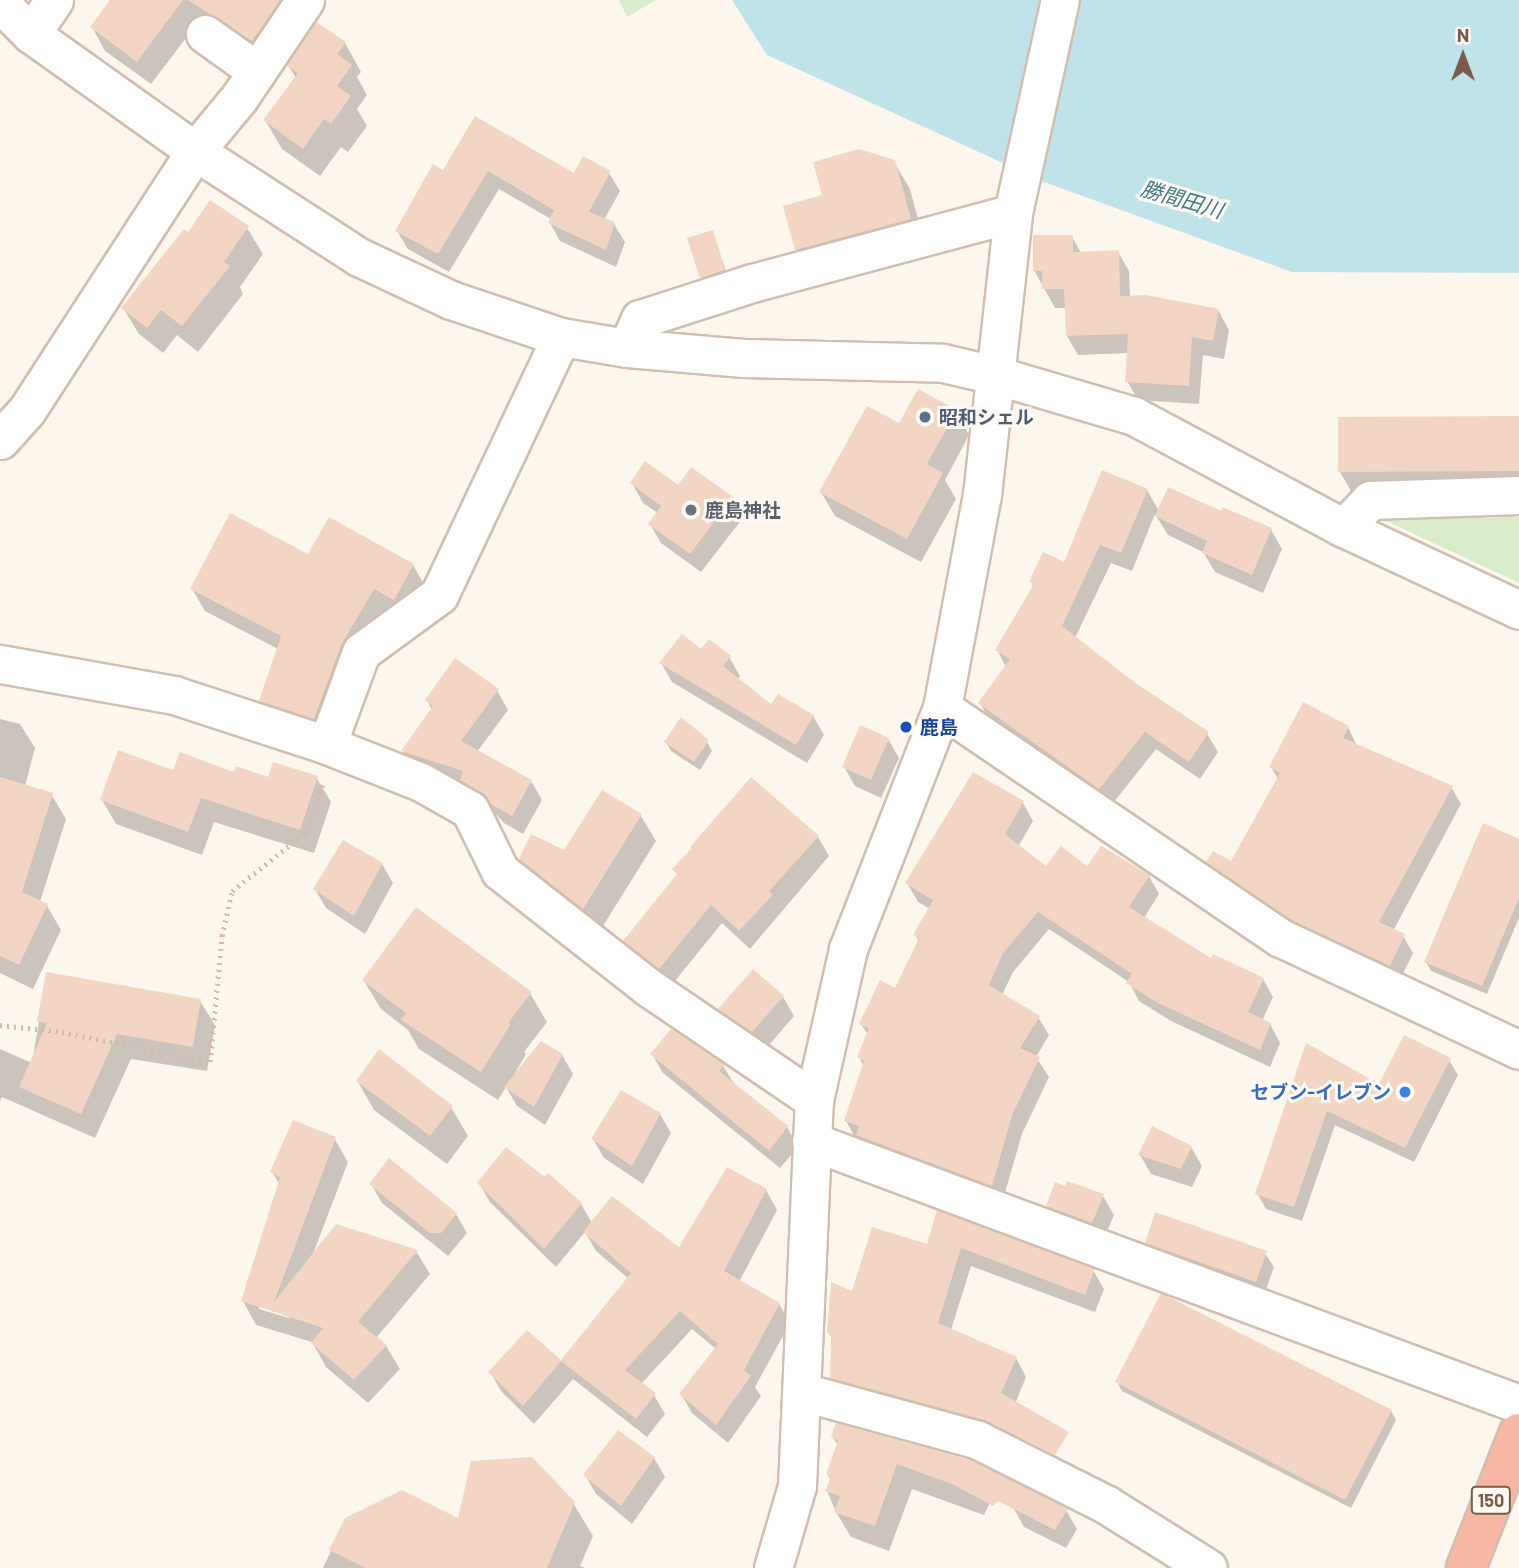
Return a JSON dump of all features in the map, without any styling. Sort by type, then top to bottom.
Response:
[{"type":"highway","name":"150","points":[[1466,1568],[1519,1433]]},
{"type":"street","points":[[31,34],[54,0]]},
{"type":"street","points":[[0,440],[27,410],[195,151],[257,71],[305,0]]},
{"type":"street","points":[[773,1568],[797,1486],[814,1100],[848,949],[942,708],[982,495],[1016,201],[1060,0]]},
{"type":"street","points":[[0,3],[31,34],[195,151],[359,257],[451,300],[561,337],[627,348],[744,358],[943,363],[995,375],[1134,416],[1345,528],[1519,610]]},
{"type":"street","points":[[205,34],[257,71]]},
{"type":"street","points":[[627,348],[640,319],[1016,201]]},
{"type":"street","points":[[332,747],[361,652],[439,595],[561,337]]},
{"type":"street","points":[[1345,528],[1370,500],[1519,495]]},
{"type":"street","points":[[0,664],[174,695],[332,747],[421,782],[470,810],[500,871],[648,987],[814,1100]]},
{"type":"street","points":[[942,708],[1281,938],[1519,1050]]},
{"type":"street","points":[[811,1141],[1519,1404]]},
{"type":"street","points":[[803,1392],[978,1440],[1107,1505],[1208,1568]]},
{"type":"path","points":[[0,1025],[62,1031],[210,1062],[222,936],[232,891],[304,834],[332,747]]},
{"type":"green space","points":[[619,0],[656,0],[627,17]]},
{"type":"green space","points":[[1519,517],[1519,583],[1382,519]]},
{"type":"water","name":"勝間田川","points":[[732,0],[1519,0],[1519,273],[1292,272],[1044,182],[767,55]]},
{"type":"building","points":[[110,0],[183,0],[137,62],[90,27]]},
{"type":"building","points":[[188,0],[280,0],[252,41]]},
{"type":"building","points":[[316,22],[346,42],[337,54],[352,65],[337,86],[351,96],[331,124],[324,119],[303,149],[263,120],[298,73],[286,65]]},
{"type":"building","points":[[475,116],[574,173],[583,156],[611,171],[589,212],[615,222],[606,250],[548,223],[554,210],[488,171],[438,254],[395,231],[433,164],[443,170]]},
{"type":"building","points":[[859,149],[895,160],[911,219],[795,250],[783,206],[822,195],[813,162]]},
{"type":"building","points":[[210,200],[249,226],[224,262],[230,266],[182,326],[161,310],[147,328],[121,308],[184,229],[188,232]]},
{"type":"building","points":[[713,230],[725,270],[700,278],[687,238]]},
{"type":"building","points":[[1033,235],[1073,235],[1073,252],[1119,250],[1120,296],[1146,295],[1219,309],[1213,341],[1192,337],[1189,386],[1125,382],[1128,334],[1066,336],[1064,289],[1042,289],[1042,271],[1033,271]]},
{"type":"building","points":[[918,389],[957,410],[927,464],[943,473],[907,539],[819,492],[867,406],[899,423]]},
{"type":"building","points":[[1519,416],[1519,471],[1338,472],[1338,417]]},
{"type":"building","name":"鹿島神社","points":[[645,461],[678,485],[691,467],[733,497],[690,554],[648,524],[661,506],[630,483]]},
{"type":"building","points":[[1102,470],[1148,489],[1121,553],[1100,545],[1062,626],[1134,682],[1209,732],[1189,762],[1145,732],[1099,789],[978,703],[1010,659],[995,650],[1034,584],[1029,582],[1043,552],[1064,562]]},
{"type":"building","points":[[1168,487],[1221,511],[1222,507],[1272,528],[1252,575],[1202,553],[1207,541],[1155,516]]},
{"type":"building","points":[[230,513],[308,554],[329,517],[414,564],[394,600],[374,589],[341,645],[314,719],[259,701],[281,636],[190,589]]},
{"type":"building","points":[[682,634],[701,649],[709,639],[731,656],[723,666],[771,704],[778,694],[814,715],[796,745],[659,663]]},
{"type":"building","points":[[455,658],[499,689],[461,741],[532,780],[512,816],[460,780],[463,771],[401,751],[433,706],[425,700]]},
{"type":"building","points":[[1303,702],[1349,726],[1343,738],[1453,786],[1379,922],[1405,934],[1390,966],[1291,920],[1206,862],[1213,851],[1231,861],[1280,773],[1269,767]]},
{"type":"building","points":[[681,717],[709,740],[694,762],[664,742]]},
{"type":"building","points":[[860,725],[889,738],[871,780],[842,767]]},
{"type":"building","points":[[118,750],[173,770],[180,752],[234,772],[236,766],[268,777],[273,762],[318,776],[300,830],[201,798],[188,832],[100,800]]},
{"type":"building","points":[[973,772],[1024,801],[1005,834],[1046,866],[1061,846],[1087,866],[1101,846],[1150,875],[1129,907],[1211,958],[1213,954],[1264,978],[1248,1012],[1271,1023],[1260,1050],[1158,1003],[1126,983],[1132,974],[1038,912],[1003,953],[989,985],[1040,1016],[1020,1048],[1040,1057],[1012,1115],[992,1186],[856,1135],[859,1126],[844,1121],[864,1061],[857,1057],[869,1028],[859,1024],[880,980],[895,988],[919,938],[913,935],[933,900],[905,883]]},
{"type":"building","points":[[0,777],[53,793],[22,892],[48,904],[19,965],[0,956]]},
{"type":"building","points":[[751,777],[819,836],[769,891],[773,895],[739,931],[711,905],[659,969],[623,941],[677,874],[672,869]]},
{"type":"building","points":[[602,790],[642,814],[583,909],[519,859],[531,834],[564,850]]},
{"type":"building","points":[[1483,823],[1519,839],[1519,898],[1482,986],[1424,962]]},
{"type":"building","points":[[343,840],[383,863],[354,916],[313,889]]},
{"type":"building","points":[[416,907],[532,992],[508,1023],[511,1024],[481,1072],[401,1020],[406,1013],[362,980]]},
{"type":"building","points":[[753,969],[784,996],[752,1032],[718,1009]]},
{"type":"building","points":[[46,972],[201,999],[193,1047],[117,1034],[81,1114],[19,1087],[47,1023],[37,1021]]},
{"type":"building","points":[[671,1029],[725,1064],[719,1071],[788,1126],[769,1151],[650,1054]]},
{"type":"building","points":[[1404,1035],[1451,1058],[1405,1148],[1327,1111],[1294,1207],[1255,1194],[1306,1043],[1379,1084]]},
{"type":"building","points":[[541,1041],[563,1054],[534,1107],[504,1087]]},
{"type":"building","points":[[379,1049],[453,1106],[430,1136],[356,1081]]},
{"type":"building","points":[[621,1090],[661,1113],[632,1166],[591,1139]]},
{"type":"building","points":[[293,1120],[336,1137],[274,1302],[336,1224],[418,1250],[358,1322],[387,1345],[354,1380],[311,1343],[323,1328],[241,1301],[280,1177],[270,1172]]},
{"type":"building","points":[[1152,1126],[1192,1146],[1181,1169],[1138,1155]]},
{"type":"building","points":[[506,1147],[545,1177],[548,1173],[582,1203],[544,1249],[477,1183]]},
{"type":"building","points":[[389,1158],[457,1213],[441,1233],[430,1233],[369,1184]]},
{"type":"building","points":[[727,1167],[767,1189],[724,1271],[780,1303],[744,1370],[751,1376],[716,1425],[679,1394],[718,1344],[680,1311],[625,1370],[656,1393],[636,1419],[561,1361],[523,1406],[488,1372],[527,1330],[561,1360],[631,1273],[583,1232],[612,1196],[679,1247]]},
{"type":"building","points":[[1067,1181],[1104,1194],[1092,1223],[1046,1206],[1055,1182],[1065,1186]]},
{"type":"building","points":[[937,1210],[1095,1269],[1085,1295],[961,1248],[938,1323],[1017,1357],[1001,1393],[1069,1432],[1055,1455],[984,1420],[830,1378],[831,1334],[827,1332],[831,1282],[852,1291],[872,1227],[927,1244]]},
{"type":"building","points":[[1155,1212],[1267,1251],[1256,1282],[1145,1243]]},
{"type":"building","points":[[1161,1293],[1392,1410],[1345,1500],[1115,1382]]},
{"type":"building","points":[[836,1423],[970,1460],[1068,1509],[1055,1530],[998,1501],[993,1506],[952,1484],[897,1464],[875,1526],[834,1512],[840,1496],[825,1491],[831,1476],[826,1475],[838,1440],[831,1437]]},
{"type":"building","points":[[618,1430],[655,1457],[621,1506],[583,1475]]},
{"type":"building","points":[[532,1457],[575,1502],[547,1568],[365,1568],[329,1550],[345,1518],[402,1490],[458,1518],[471,1461]]},
{"type":"place","name":"昭和シェル","points":[[925,417]]},
{"type":"place","name":"鹿島神社","points":[[691,510]]},
{"type":"place","name":"鹿島","points":[[906,727]]},
{"type":"place","name":"セブン-イレブン","points":[[1405,1092]]}]
